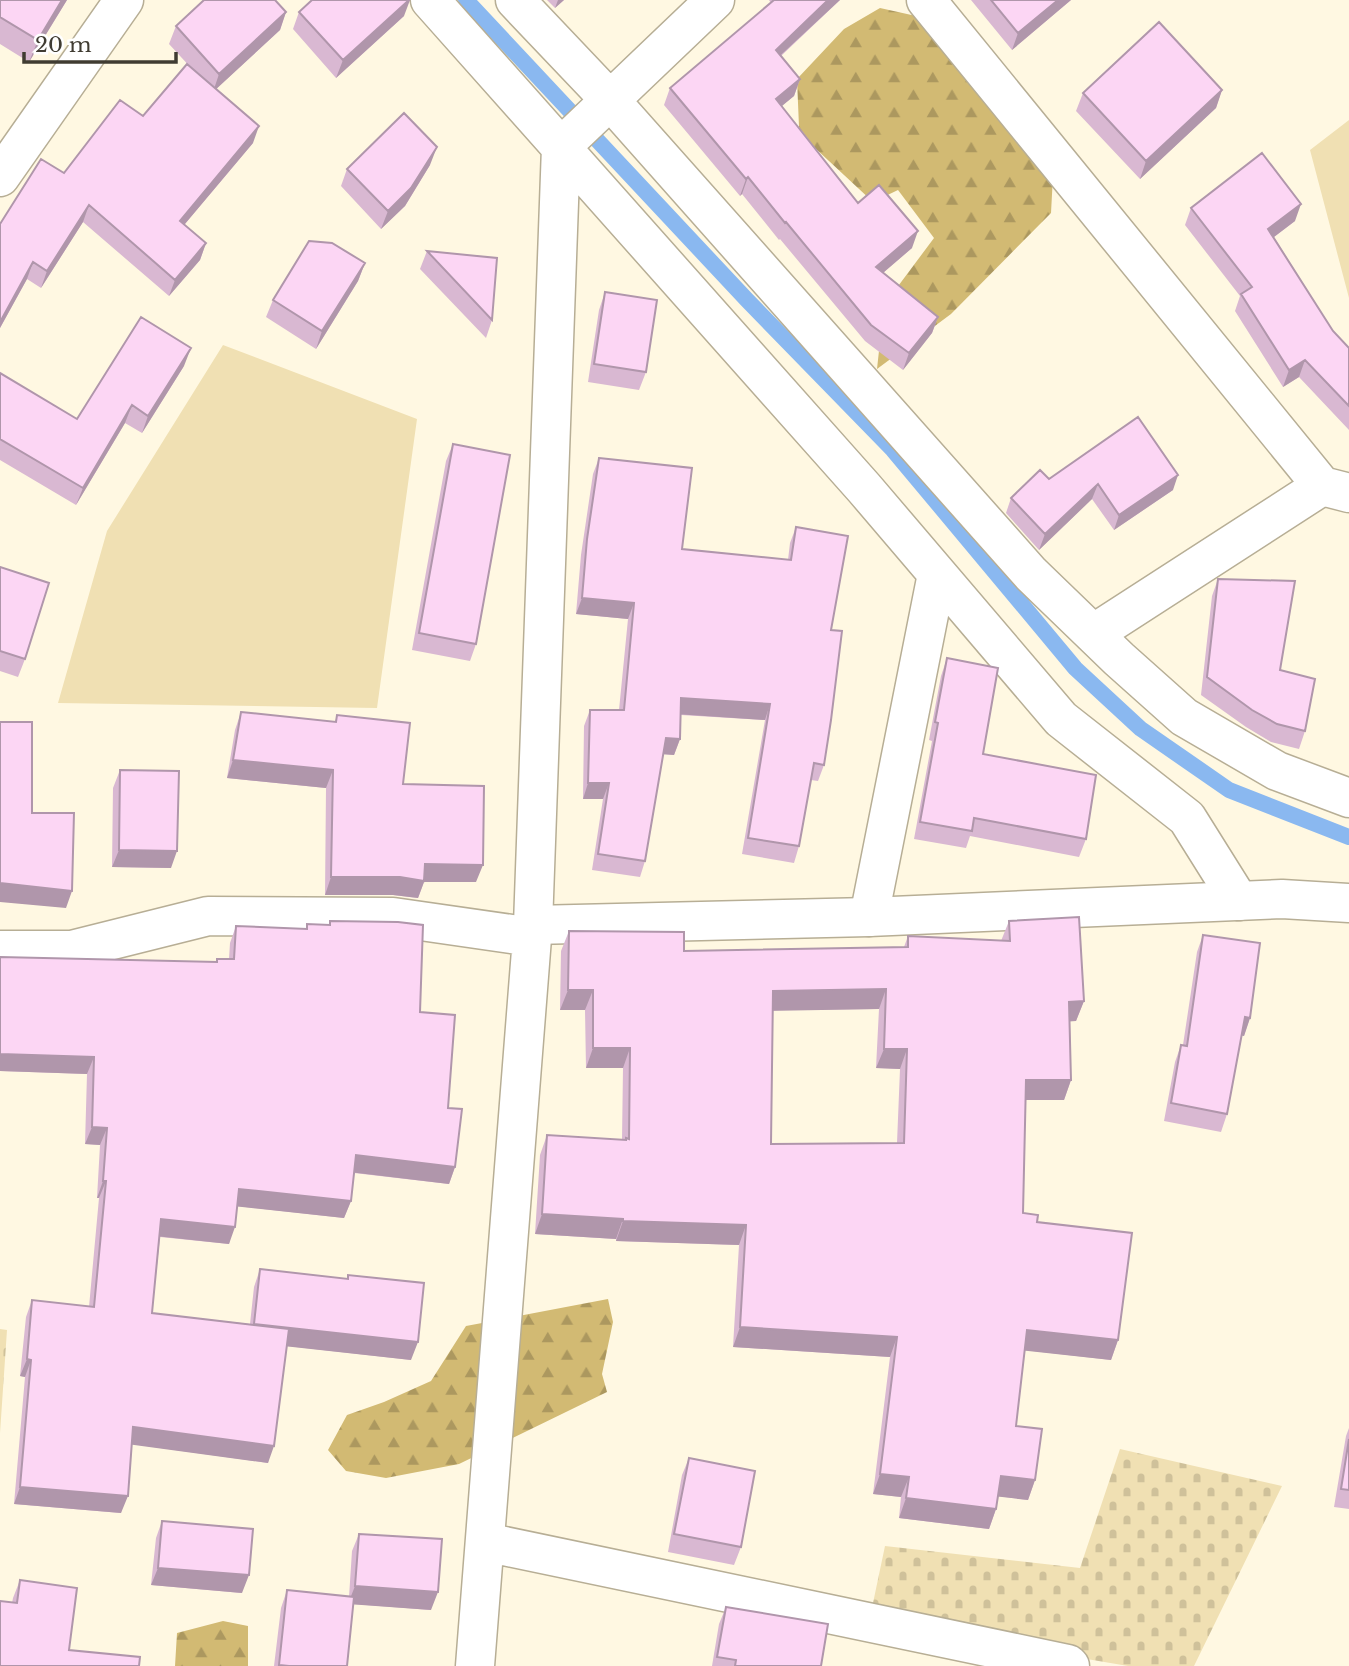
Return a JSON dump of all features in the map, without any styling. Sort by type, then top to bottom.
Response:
[{"type":"street","points":[[0,177],[124,0]]},
{"type":"street","points":[[430,0],[864,488],[1060,719],[1187,818],[1239,901]]},
{"type":"street","points":[[515,0],[610,100],[1031,573],[1093,634],[1184,717],[1278,771],[1349,798]]},
{"type":"street","points":[[475,1666],[533,931],[561,147],[715,0]]},
{"type":"street","points":[[926,0],[1335,489],[1093,634]]},
{"type":"street","points":[[869,917],[937,574]]},
{"type":"street","points":[[0,950],[72,950],[208,916],[393,917],[533,931],[1282,899],[1349,903]]},
{"type":"street","points":[[485,1542],[1070,1666]]},
{"type":"green space","points":[[880,8],[916,16],[1054,157],[1051,213],[951,314],[877,369],[884,305],[934,238],[898,190],[873,202],[815,148],[799,127],[797,79],[844,29]]},
{"type":"green space","points":[[1349,120],[1349,298],[1310,150]]},
{"type":"green space","points":[[223,345],[417,419],[377,708],[58,703],[107,531]]},
{"type":"green space","points":[[608,1299],[613,1322],[602,1374],[607,1392],[459,1464],[386,1478],[346,1471],[328,1450],[347,1415],[431,1381],[466,1326]]},
{"type":"green space","points":[[0,1329],[7,1330],[0,1433]]},
{"type":"green space","points":[[1120,1449],[1282,1486],[1194,1666],[1128,1666],[869,1622],[885,1546],[1080,1568]]},
{"type":"green space","points":[[223,1621],[248,1626],[248,1666],[175,1666],[177,1633]]},
{"type":"building","points":[[0,0],[62,0],[38,40],[0,17]]},
{"type":"building","points":[[204,0],[275,0],[286,12],[219,74],[176,26]]},
{"type":"building","points":[[312,0],[409,0],[343,60],[299,12]]},
{"type":"building","points":[[774,0],[828,0],[776,50],[800,79],[776,99],[858,203],[879,185],[918,231],[876,267],[938,317],[909,353],[871,325],[670,88]]},
{"type":"building","points":[[991,0],[1058,0],[1018,33]]},
{"type":"building","points":[[1159,22],[1222,90],[1146,161],[1083,93]]},
{"type":"building","points":[[187,64],[259,126],[180,221],[206,243],[175,280],[89,205],[47,271],[33,262],[0,322],[0,224],[41,159],[64,173],[120,100],[143,116]]},
{"type":"building","points":[[404,113],[437,147],[411,188],[388,211],[347,169]]},
{"type":"building","points":[[1262,153],[1301,204],[1268,229],[1333,331],[1349,348],[1349,406],[1305,360],[1289,370],[1241,294],[1252,287],[1191,208]]},
{"type":"building","points":[[309,241],[332,243],[365,263],[322,331],[273,300]]},
{"type":"building","points":[[427,251],[497,258],[492,320]]},
{"type":"building","points":[[605,292],[657,300],[646,372],[594,364]]},
{"type":"building","points":[[141,317],[191,348],[148,416],[132,405],[83,488],[0,439],[0,373],[77,419]]},
{"type":"building","points":[[1138,417],[1178,475],[1119,515],[1098,484],[1045,534],[1011,498],[1040,470],[1049,479]]},
{"type":"building","points":[[453,444],[510,455],[476,644],[419,633]]},
{"type":"building","points":[[599,458],[692,468],[682,549],[791,560],[796,527],[848,536],[831,630],[842,631],[824,765],[814,763],[799,846],[748,838],[770,704],[681,698],[680,739],[666,738],[645,861],[598,854],[609,783],[588,783],[590,710],[624,710],[634,603],[582,598],[587,539]]},
{"type":"building","points":[[0,567],[49,583],[25,659],[0,651]]},
{"type":"building","points":[[1218,579],[1295,581],[1280,670],[1315,679],[1305,731],[1277,724],[1252,710],[1207,677]]},
{"type":"building","points":[[947,658],[998,668],[983,754],[1096,775],[1086,839],[974,818],[972,831],[920,822]]},
{"type":"building","points":[[241,712],[336,722],[337,715],[410,723],[403,784],[484,786],[483,865],[425,864],[424,881],[400,877],[331,877],[333,770],[233,760]]},
{"type":"building","points":[[0,722],[32,722],[32,813],[74,813],[72,891],[0,883]]},
{"type":"building","points":[[120,770],[179,771],[177,851],[119,850]]},
{"type":"building","points":[[1079,917],[1084,1001],[1069,1002],[1071,1080],[1026,1080],[1023,1213],[1038,1215],[1037,1222],[1132,1233],[1118,1340],[1027,1330],[1016,1426],[1042,1429],[1035,1480],[1001,1476],[996,1509],[906,1498],[909,1477],[880,1474],[897,1337],[740,1327],[746,1225],[623,1221],[542,1214],[547,1135],[629,1139],[630,1048],[593,1048],[593,990],[568,990],[569,931],[684,932],[684,951],[908,947],[908,936],[1010,941],[1009,921]],"holes":[[[886,989],[884,1049],[907,1049],[904,1143],[771,1144],[773,991]]]},
{"type":"building","points":[[330,921],[423,925],[420,1012],[455,1015],[448,1108],[462,1109],[455,1167],[356,1155],[351,1201],[239,1189],[235,1227],[161,1219],[152,1313],[289,1329],[274,1446],[133,1427],[128,1496],[20,1487],[31,1360],[27,1359],[32,1300],[94,1307],[106,1181],[103,1181],[107,1128],[92,1127],[94,1057],[0,1054],[0,957],[217,962],[217,959],[234,959],[236,926],[307,929],[307,924],[330,925]]},
{"type":"building","points":[[1203,935],[1260,943],[1250,1018],[1245,1017],[1227,1114],[1171,1103],[1181,1045],[1187,1046]]},
{"type":"building","points":[[260,1269],[348,1279],[348,1275],[424,1283],[418,1342],[254,1324]]},
{"type":"building","points":[[1349,1439],[1349,1490],[1341,1489]]},
{"type":"building","points":[[689,1458],[755,1471],[741,1547],[674,1534]]},
{"type":"building","points":[[162,1521],[253,1529],[249,1575],[158,1568]]},
{"type":"building","points":[[359,1534],[442,1539],[438,1592],[355,1586]]},
{"type":"building","points":[[20,1580],[77,1588],[69,1650],[140,1657],[139,1666],[0,1666],[0,1601],[17,1603]]},
{"type":"building","points":[[287,1590],[354,1597],[347,1666],[279,1665]]},
{"type":"building","points":[[726,1607],[828,1624],[821,1666],[735,1666],[736,1660],[717,1657]]},
{"type":"waterway","points":[[466,0],[747,300],[893,450],[1075,668],[1141,729],[1229,790],[1349,837]]}]
